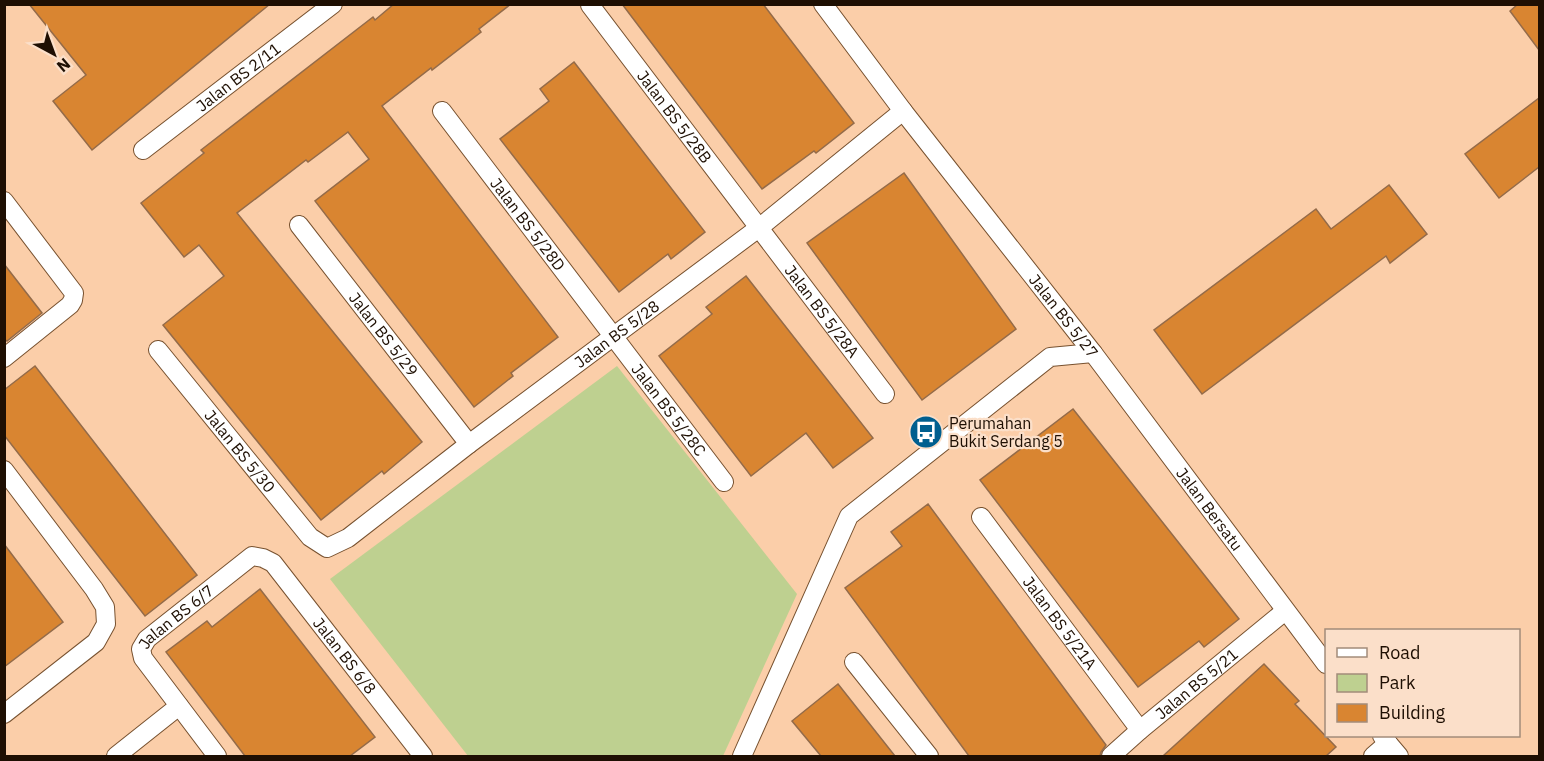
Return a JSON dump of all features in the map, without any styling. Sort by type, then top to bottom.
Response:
[{"type":"street","name":"Jalan BS 2/11","points":[[143,150],[333,4]]},
{"type":"street","name":"Jalan BS 5/27","points":[[823,4],[903,111],[1093,353]]},
{"type":"street","name":"Jalan BS 5/28B","points":[[590,5],[760,227]]},
{"type":"street","name":"Jalan BS 5/28D","points":[[442,111],[614,338]]},
{"type":"street","name":"Jalan BS 5/28","points":[[327,548],[348,538],[469,444],[614,338],[760,227],[903,111]]},
{"type":"street","points":[[4,201],[74,293],[74,300],[4,358]]},
{"type":"street","name":"Jalan BS 5/29","points":[[299,225],[469,444]]},
{"type":"street","name":"Jalan BS 5/28A","points":[[760,227],[885,394]]},
{"type":"street","name":"Jalan BS 5/28C","points":[[614,338],[724,482]]},
{"type":"street","name":"Jalan BS 5/30","points":[[158,350],[310,537],[327,548]]},
{"type":"street","name":"Jalan BS 5/27","points":[[742,756],[849,516],[1050,357],[1093,353]]},
{"type":"street","name":"Jalan Bersatu","points":[[1093,353],[1325,663]]},
{"type":"street","points":[[4,470],[12,493],[105,607],[106,624],[96,642],[4,714]]},
{"type":"street","name":"Jalan BS 5/21A","points":[[981,517],[1140,730]]},
{"type":"street","name":"Jalan BS 6/7","points":[[217,756],[143,658],[141,649],[147,639],[252,556],[263,558]]},
{"type":"street","name":"Jalan BS 6/8","points":[[263,558],[273,563],[415,754]]},
{"type":"street","name":"Jalan BS 5/21","points":[[1111,756],[1285,611]]},
{"type":"street","points":[[854,662],[928,756]]},
{"type":"street","points":[[116,756],[179,706]]},
{"type":"street","points":[[1373,756],[1390,745]]},
{"type":"green space","points":[[617,366],[797,594],[723,756],[468,756],[330,579]]},
{"type":"building","points":[[29,4],[270,4],[92,150],[53,101],[86,75]]},
{"type":"building","points":[[394,4],[511,4],[479,29],[481,32],[382,106],[558,337],[511,373],[513,376],[474,407],[315,201],[369,159],[348,132],[308,162],[306,160],[237,213],[422,442],[384,474],[382,471],[321,520],[163,325],[224,276],[199,245],[184,257],[141,203],[204,153],[201,150],[373,17],[375,20]]},
{"type":"building","points":[[622,4],[763,4],[854,123],[816,153],[814,151],[762,189]]},
{"type":"building","points":[[1518,4],[1539,4],[1539,50],[1510,11]]},
{"type":"building","points":[[574,62],[705,232],[671,259],[668,254],[619,292],[500,139],[549,101],[540,89]]},
{"type":"building","points":[[1539,98],[1539,167],[1499,198],[1465,154]]},
{"type":"building","points":[[904,173],[1016,329],[922,400],[807,243]]},
{"type":"building","points":[[1389,185],[1427,234],[1390,263],[1386,256],[1202,394],[1154,330],[1316,209],[1331,229]]},
{"type":"building","points":[[4,264],[42,313],[7,341],[4,339]]},
{"type":"building","points":[[746,276],[873,438],[833,468],[806,433],[751,476],[659,356],[712,314],[706,307]]},
{"type":"building","points":[[35,366],[197,575],[145,616],[4,435],[4,390]]},
{"type":"building","points":[[1073,409],[1239,619],[1204,647],[1199,641],[1138,687],[980,480]]},
{"type":"building","points":[[928,504],[1106,745],[1100,756],[969,756],[845,588],[902,546],[891,532]]},
{"type":"building","points":[[4,544],[63,622],[4,667]]},
{"type":"building","points":[[260,589],[375,737],[350,756],[245,756],[166,652],[207,621],[212,627]]},
{"type":"building","points":[[1264,664],[1299,701],[1295,704],[1336,747],[1326,756],[1163,756]]},
{"type":"building","points":[[838,684],[895,756],[821,756],[792,721]]},
{"type":"place","name":"Perumahan Bukit Serdang 5","points":[[926,432]]}]
